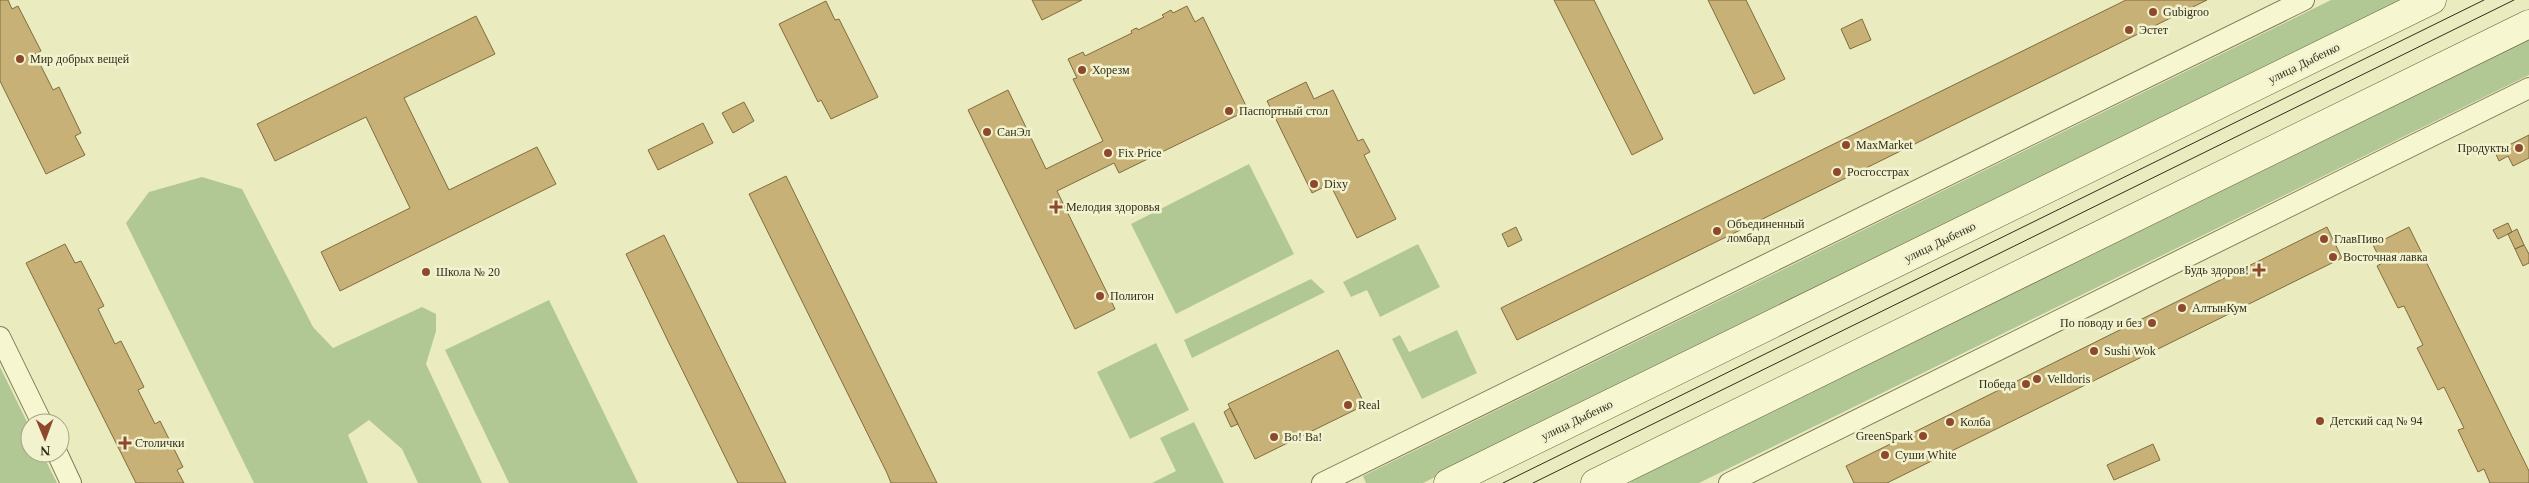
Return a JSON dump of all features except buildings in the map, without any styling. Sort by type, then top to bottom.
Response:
[{"type":"main road","name":"улица Дыбенко","points":[[1448,483],[2432,0]]},
{"type":"main road","points":[[1595,483],[2529,24]]},
{"type":"street","points":[[1322,483],[2304,0]]},
{"type":"street","points":[[1729,483],[2529,88]]},
{"type":"street","points":[[0,337],[37,413]]},
{"type":"street","points":[[62,463],[71,483]]},
{"type":"green space","points":[[2331,0],[2411,0],[1423,483],[1366,483],[1363,476]]},
{"type":"green space","points":[[2529,40],[2529,75],[1699,483],[1629,483],[1665,461],[2501,49]]},
{"type":"green space","points":[[1249,164],[1294,254],[1176,314],[1131,224]]},
{"type":"green space","points":[[202,177],[242,189],[313,327],[333,348],[422,307],[436,314],[436,331],[426,364],[482,483],[418,483],[402,449],[369,420],[348,435],[368,483],[254,483],[126,223],[149,192]]},
{"type":"green space","points":[[1418,244],[1440,287],[1380,317],[1367,290],[1351,297],[1343,282]]},
{"type":"green space","points":[[1311,279],[1325,292],[1192,358],[1184,340]]},
{"type":"green space","points":[[549,300],[638,483],[509,483],[445,350]]},
{"type":"green space","points":[[1457,330],[1477,373],[1422,399],[1392,339],[1400,335],[1409,352]]},
{"type":"green space","points":[[1156,343],[1189,410],[1130,439],[1097,372]]},
{"type":"green space","points":[[0,367],[23,413],[20,413],[20,463],[47,463],[57,483],[0,483]]},
{"type":"green space","points":[[1194,422],[1224,483],[1152,483],[1176,471],[1160,438]]},
{"type":"tram line","points":[[1503,483],[2484,0]]},
{"type":"tram line","points":[[1533,483],[2514,0]]},
{"type":"place","name":"Gubigroo","points":[[2153,12]]},
{"type":"place","name":"Эстет","points":[[2129,30]]},
{"type":"place","name":"Мир добрых вещей","points":[[20,59]]},
{"type":"place","name":"Хорезм","points":[[1082,70]]},
{"type":"place","name":"Паспортный стол","points":[[1229,111]]},
{"type":"place","name":"СанЭл","points":[[987,132]]},
{"type":"place","name":"MaxMarket","points":[[1846,145]]},
{"type":"place","name":"Продукты","points":[[2519,148]]},
{"type":"place","name":"Fix Price","points":[[1108,153]]},
{"type":"place","name":"Росгосстрах","points":[[1837,172]]},
{"type":"place","name":"Dixy","points":[[1314,184]]},
{"type":"place","name":"Мелодия здоровья","points":[[1056,207]]},
{"type":"place","name":"Объединенный ломбард","points":[[1717,231]]},
{"type":"place","name":"ГлавПиво","points":[[2324,239]]},
{"type":"place","name":"Восточная лавка","points":[[2333,257]]},
{"type":"place","name":"Будь здоров!","points":[[2259,270]]},
{"type":"place","name":"Школа № 20","points":[[426,272]]},
{"type":"place","name":"Полигон","points":[[1100,296]]},
{"type":"place","name":"АлтынКум","points":[[2182,308]]},
{"type":"place","name":"По поводу и без","points":[[2152,323]]},
{"type":"place","name":"Sushi Wok","points":[[2094,351]]},
{"type":"place","name":"Velldoris","points":[[2037,379]]},
{"type":"place","name":"Победа","points":[[2026,384]]},
{"type":"place","name":"Real","points":[[1348,405]]},
{"type":"place","name":"Детский сад № 94","points":[[2320,421]]},
{"type":"place","name":"Колба","points":[[1950,422]]},
{"type":"place","name":"GreenSpark","points":[[1923,436]]},
{"type":"place","name":"Во! Ва!","points":[[1274,437]]},
{"type":"place","name":"Столички","points":[[125,443]]},
{"type":"place","name":"Суши White","points":[[1885,455]]}]
